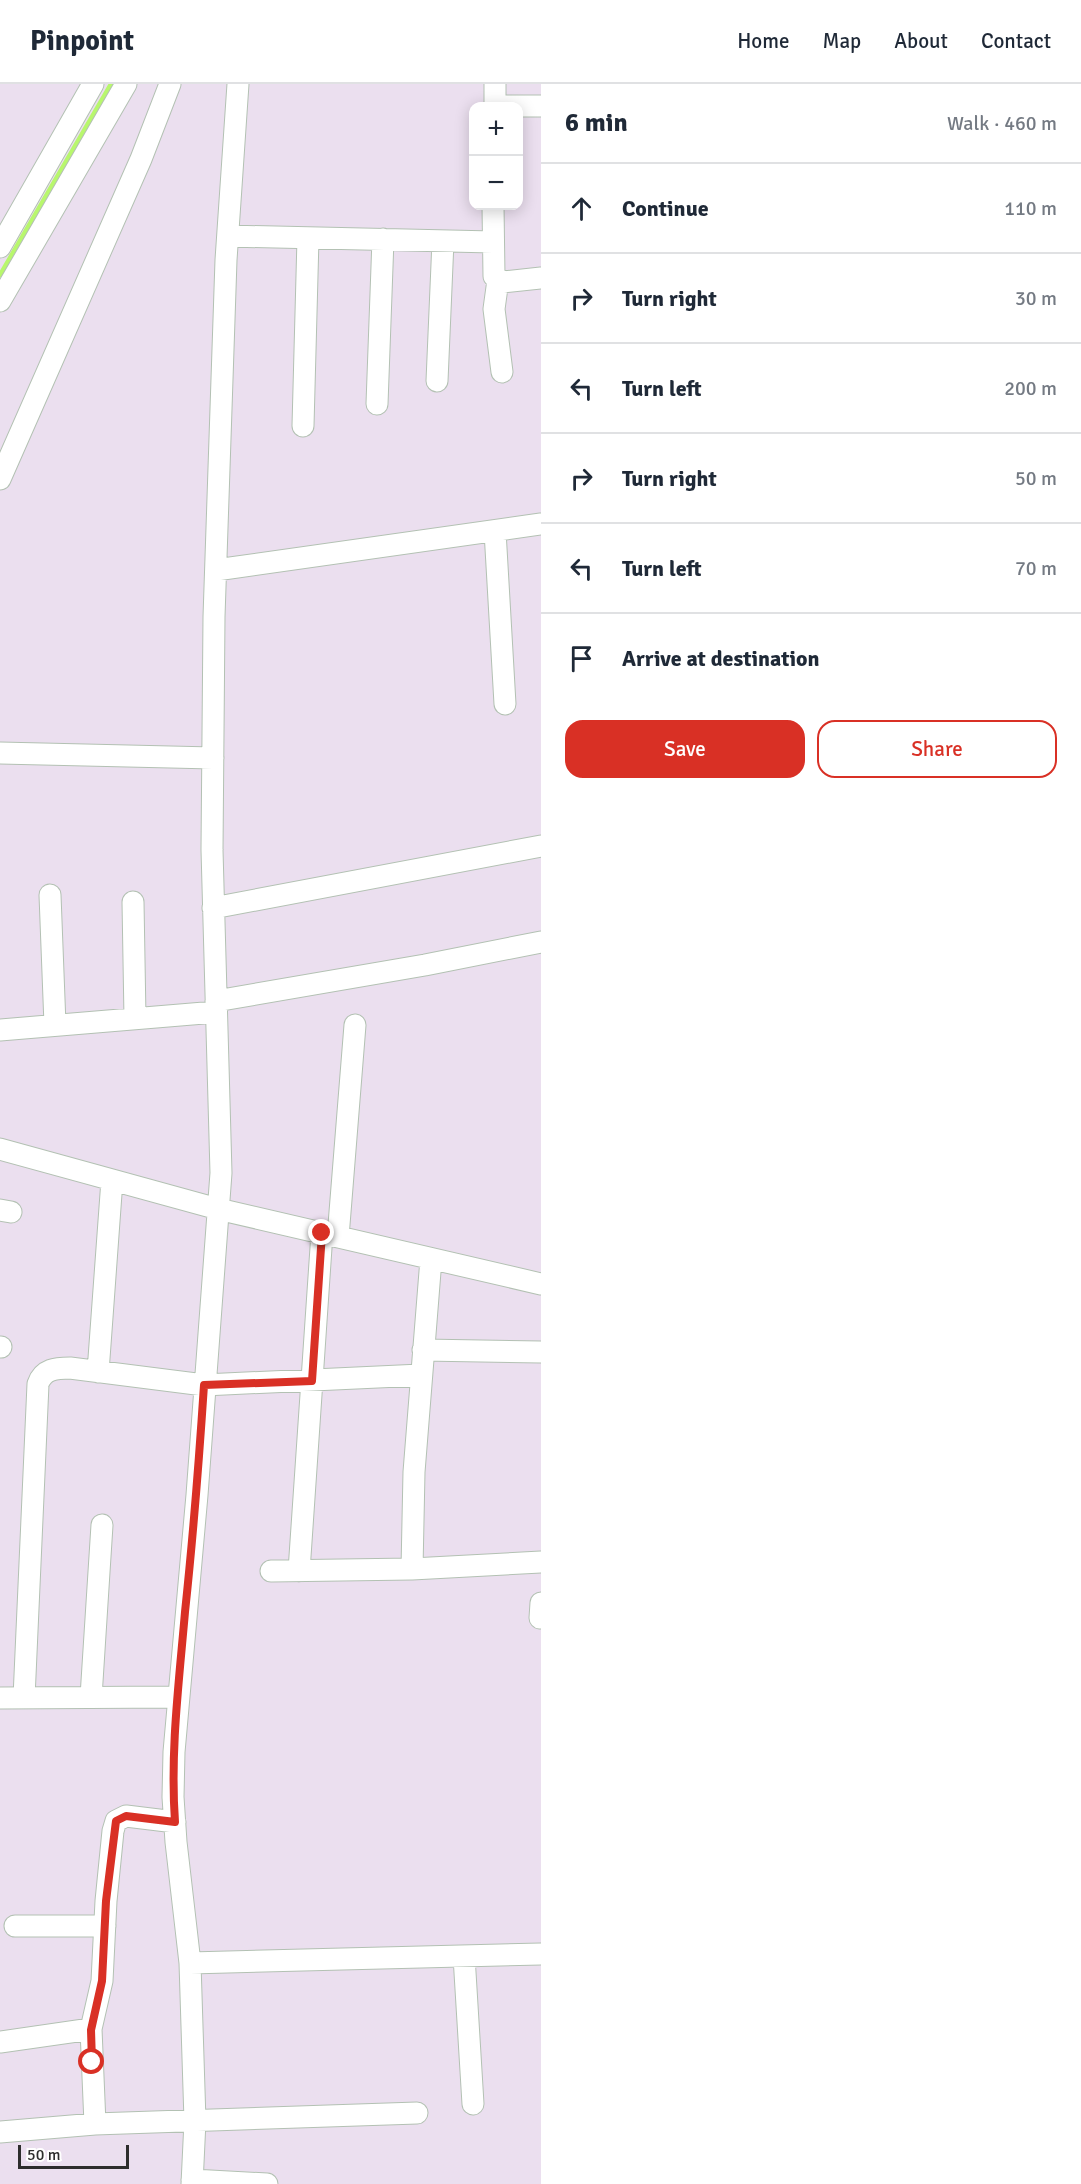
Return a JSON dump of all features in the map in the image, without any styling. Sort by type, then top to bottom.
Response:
[{"type":"street","points":[[0,247],[93,84]]},
{"type":"street","points":[[0,301],[126,84]]},
{"type":"street","points":[[0,479],[141,159],[170,84]]},
{"type":"street","points":[[238,84],[220,411],[220,496],[216,570],[213,908],[221,1142],[197,1496],[177,1697],[174,1752],[175,1822],[190,1963],[195,2121],[192,2182],[267,2184]]},
{"type":"street","points":[[495,84],[495,106],[541,106]]},
{"type":"street","points":[[493,210],[494,276],[498,280],[512,282],[541,278]]},
{"type":"street","points":[[228,236],[493,242]]},
{"type":"street","points":[[303,426],[308,238]]},
{"type":"street","points":[[377,404],[383,239]]},
{"type":"street","points":[[437,381],[443,241]]},
{"type":"street","points":[[498,280],[494,309],[502,372]]},
{"type":"street","points":[[216,570],[541,524]]},
{"type":"street","points":[[495,531],[505,704]]},
{"type":"street","points":[[0,753],[213,758]]},
{"type":"street","points":[[213,908],[541,846]]},
{"type":"street","points":[[50,895],[55,1025]]},
{"type":"street","points":[[133,902],[135,1018]]},
{"type":"street","points":[[0,1030],[135,1018],[216,1006],[541,942]]},
{"type":"street","points":[[299,1571],[312,1381],[355,1025]]},
{"type":"street","points":[[0,1149],[218,1209],[541,1284]]},
{"type":"street","points":[[98,1372],[112,1180]]},
{"type":"street","points":[[412,1569],[414,1472],[431,1259]]},
{"type":"street","points":[[423,1350],[541,1352]]},
{"type":"street","points":[[24,1698],[40,1377],[52,1369],[70,1368],[204,1385],[421,1375]]},
{"type":"street","points":[[91,1697],[102,1525]]},
{"type":"street","points":[[271,1571],[412,1569],[541,1562]]},
{"type":"street","points":[[0,1698],[177,1697]]},
{"type":"street","points":[[95,2124],[91,2030],[102,1981],[110,1866],[116,1821],[126,1816],[175,1822]]},
{"type":"street","points":[[15,1926],[105,1926]]},
{"type":"street","points":[[190,1963],[541,1954]]},
{"type":"street","points":[[464,1956],[473,2104]]},
{"type":"street","points":[[0,2042],[91,2030]]},
{"type":"street","points":[[0,2132],[95,2124],[417,2113]]},
{"type":"waterway","points":[[0,275],[111,84]]},
{"type":"route","points":[[92,2062],[91,2030],[102,1981],[106,1901],[116,1821],[120,1817],[132,1816],[175,1822],[173,1797],[177,1697],[197,1496],[204,1385],[312,1381],[322,1233]]}]
